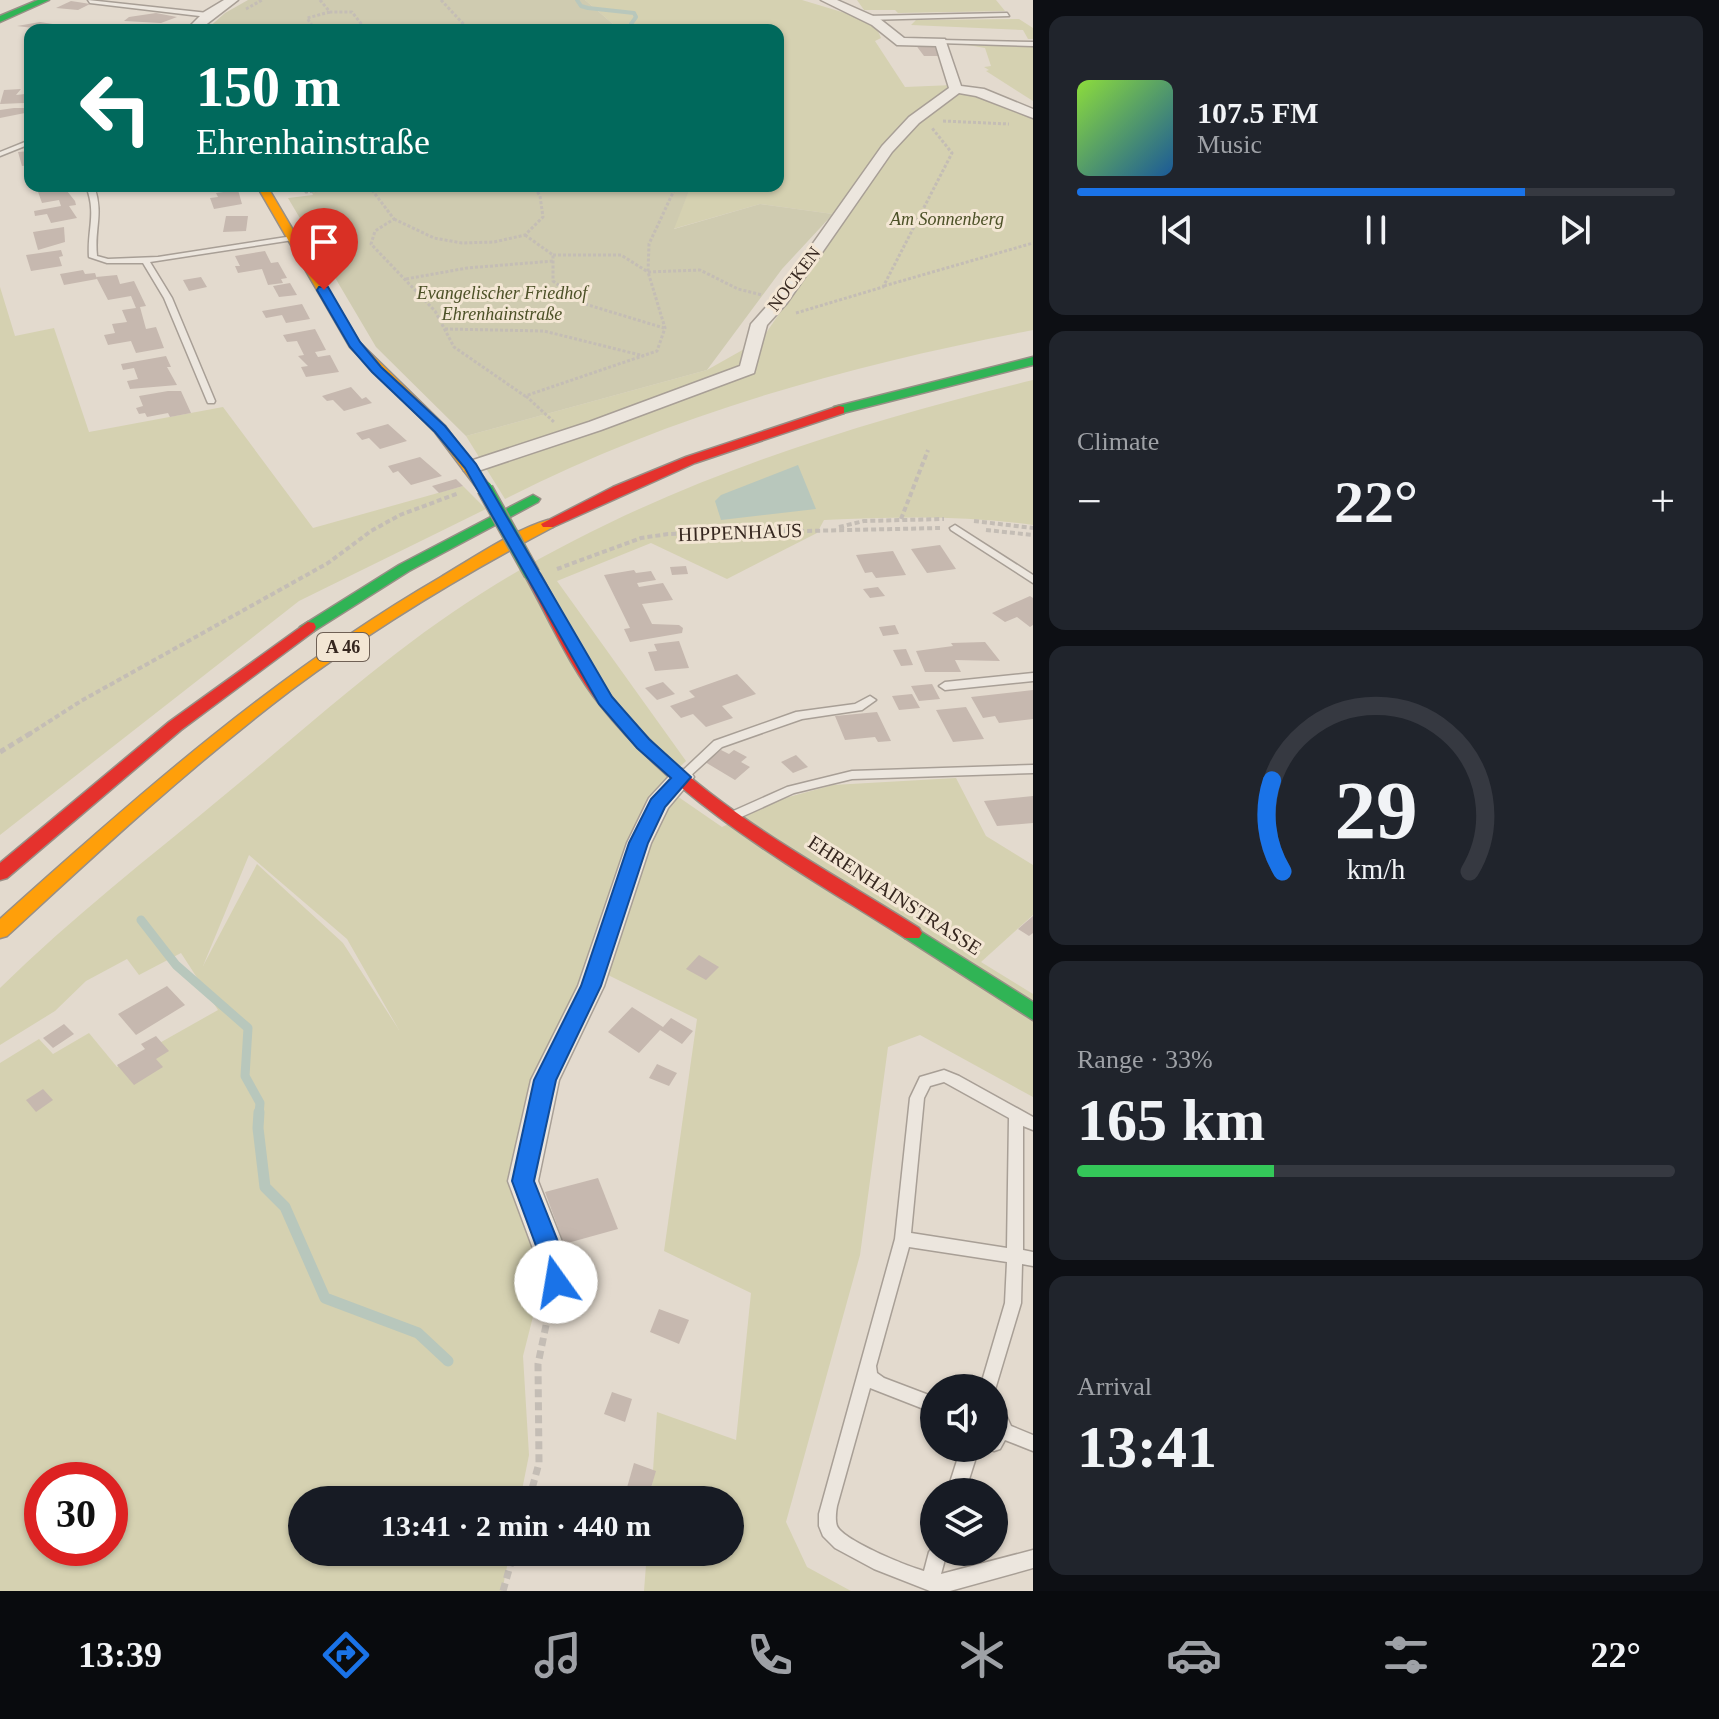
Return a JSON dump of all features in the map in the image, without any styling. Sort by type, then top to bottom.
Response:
[{"type":"main road","points":[[0,19],[45,0]]},
{"type":"main road","name":"EHRENHAINSTRASSE","points":[[266,192],[354,344],[440,429],[471,467],[605,700],[643,743],[733,816],[1033,1012]]},
{"type":"main road","name":"A 46","points":[[0,931],[162,786],[288,685],[390,614],[510,545],[575,510],[737,441],[915,388],[1033,361]]},
{"type":"main road","name":"A 46","points":[[0,873],[136,758],[256,665],[361,593],[546,493]]},
{"type":"street","points":[[198,24],[232,0]]},
{"type":"street","points":[[827,0],[867,18],[901,42],[941,42],[956,89],[979,92],[1033,114]]},
{"type":"street","name":"NOCKEN","points":[[471,467],[748,369],[759,324],[781,300],[887,149],[914,120],[956,89]]},
{"type":"street","points":[[556,1282],[554,1262],[523,1181],[545,1080],[591,986],[639,843],[658,804],[682,777]]},
{"type":"lane","points":[[90,1],[208,15]]},
{"type":"lane","points":[[867,18],[1007,15]]},
{"type":"lane","points":[[941,42],[1033,44]]},
{"type":"lane","points":[[0,154],[24,144]]},
{"type":"lane","points":[[93,192],[98,204],[93,257],[101,263],[145,260],[293,238]]},
{"type":"lane","points":[[145,260],[168,298],[211,401]]},
{"type":"lane","points":[[957,524],[1033,580]]},
{"type":"lane","points":[[945,686],[1033,677]]},
{"type":"lane","points":[[682,777],[718,744],[800,715],[858,707],[870,700]]},
{"type":"lane","points":[[733,816],[791,790],[852,775],[1033,769]]},
{"type":"lane","points":[[1033,1124],[944,1076],[925,1081],[917,1098],[903,1239],[828,1506],[827,1521],[833,1535],[909,1578],[930,1582],[946,1583],[1033,1559]]},
{"type":"lane","points":[[992,1374],[1013,1303],[1016,1114]]},
{"type":"lane","points":[[903,1239],[1033,1259]]},
{"type":"lane","points":[[868,1366],[870,1377],[878,1384],[920,1400]]},
{"type":"lane","points":[[1008,1439],[1033,1443]]},
{"type":"lane","points":[[930,1582],[934,1566]]},
{"type":"path","points":[[320,0],[330,12]]},
{"type":"path","points":[[441,0],[463,24]]},
{"type":"path","points":[[311,24],[307,18],[330,12],[352,12],[361,24]]},
{"type":"path","points":[[883,287],[952,153],[931,126],[934,121],[1019,124]]},
{"type":"path","points":[[374,192],[394,219],[434,238],[462,243],[494,242],[525,235],[543,217],[538,192]]},
{"type":"path","points":[[525,396],[657,351],[665,328],[648,272],[649,244],[673,192]]},
{"type":"path","points":[[394,219],[375,231],[371,244],[435,311],[454,347],[525,396],[568,435]]},
{"type":"path","points":[[525,235],[553,258]]},
{"type":"path","points":[[759,324],[1033,243]]},
{"type":"path","points":[[405,279],[553,258],[621,255],[648,272],[700,270],[738,289],[781,300]]},
{"type":"path","points":[[553,258],[553,281],[585,304],[665,328]]},
{"type":"path","points":[[445,329],[544,331],[644,356]]},
{"type":"path","points":[[901,519],[928,450]]},
{"type":"path","points":[[0,752],[81,701],[328,563],[391,520],[431,502],[484,487]]},
{"type":"path","points":[[830,529],[864,521],[945,519]]},
{"type":"path","points":[[957,524],[1033,528]]},
{"type":"path","name":"HIPPENHAUS","points":[[533,576],[641,538],[957,524],[1033,535]]},
{"type":"path","points":[[533,1486],[539,1463],[538,1364],[556,1282]]},
{"type":"path","points":[[503,1591],[510,1566]]},
{"type":"green space","points":[[248,0],[585,0],[613,24],[213,24]]},
{"type":"green space","points":[[585,0],[802,0],[865,19],[881,30],[878,31],[881,38],[875,41],[905,87],[953,85],[886,144],[833,214],[760,204],[673,229],[688,192],[784,192],[784,24],[613,24]]},
{"type":"green space","points":[[857,0],[996,0],[1005,11],[898,13],[895,10],[864,10]]},
{"type":"green space","points":[[1019,19],[1033,28],[1033,39],[1028,39],[1023,30],[911,25],[916,20]]},
{"type":"green space","points":[[997,41],[1033,42],[1033,101],[986,71],[989,70],[984,67],[991,66],[985,48],[968,45]]},
{"type":"green space","name":"Am Sonnenberg","points":[[960,91],[1033,116],[1033,330],[830,376],[697,417],[568,469],[505,499],[466,436],[707,370],[762,339],[891,149],[917,120]]},
{"type":"green space","name":"Evangelischer Friedhof Ehrenhainstraße","points":[[312,192],[689,192],[674,229],[760,204],[833,214],[782,269],[707,370],[466,436],[376,347],[288,198],[313,195]]},
{"type":"green space","points":[[0,287],[15,336],[54,328],[89,432],[223,407],[313,528],[463,486],[486,509],[299,601],[0,835]]},
{"type":"green space","points":[[1033,380],[1033,525],[955,518],[824,520],[817,533],[727,579],[651,543],[557,581],[686,761],[662,784],[643,812],[646,842],[665,807],[677,796],[722,827],[785,798],[833,785],[956,778],[986,836],[1033,865],[1033,915],[981,962],[1033,994],[1033,1097],[920,1035],[888,1047],[860,1255],[786,1522],[807,1567],[851,1591],[644,1591],[646,1566],[744,1566],[744,1486],[652,1486],[657,1412],[736,1440],[751,1293],[664,1251],[697,1019],[606,974],[532,1082],[543,1277],[523,1356],[529,1455],[523,1486],[288,1486],[288,1566],[507,1566],[502,1591],[0,1591],[0,1063],[39,1039],[53,1054],[89,1033],[117,1067],[218,1010],[181,953],[139,975],[127,959],[86,981],[55,1011],[0,1045],[0,988],[83,912],[352,689],[415,639],[482,593],[611,522],[679,492],[748,464],[890,418]],"holes":[[[249,855],[347,939],[399,1030],[343,943],[257,864],[203,966]]]},
{"type":"shaded area","points":[[798,465],[816,509],[721,520],[715,501],[721,495]]},
{"type":"building","points":[[71,1],[90,4],[78,10],[56,8]]},
{"type":"building","points":[[156,13],[177,17],[161,23],[124,21],[129,17]]},
{"type":"building","points":[[915,44],[934,44],[938,56],[924,56]]},
{"type":"building","points":[[21,89],[16,95],[24,94],[24,103],[0,104],[4,90]]},
{"type":"building","points":[[24,108],[24,113],[0,118],[0,110]]},
{"type":"building","points":[[18,152],[24,152],[24,166],[22,166]]},
{"type":"building","points":[[38,192],[68,192],[75,201],[76,205],[69,206],[77,218],[51,223],[47,214],[35,216],[34,211],[61,206],[59,200],[42,203]]},
{"type":"building","points":[[239,192],[242,204],[214,209],[210,198],[218,197],[216,193]]},
{"type":"building","points":[[226,216],[248,216],[246,231],[223,232]]},
{"type":"building","points":[[64,227],[65,242],[38,250],[33,232]]},
{"type":"building","points":[[61,250],[63,256],[59,257],[62,266],[31,271],[26,255]]},
{"type":"building","points":[[265,251],[271,263],[278,262],[287,278],[281,279],[283,283],[268,285],[262,269],[238,273],[235,266],[240,266],[235,256]]},
{"type":"building","points":[[83,270],[85,274],[95,273],[97,279],[64,285],[60,274]]},
{"type":"building","points":[[117,275],[120,284],[134,281],[146,306],[140,307],[146,329],[156,327],[164,348],[136,353],[131,341],[108,345],[104,335],[115,333],[112,324],[127,322],[122,310],[136,308],[131,296],[108,300],[96,277]]},
{"type":"building","points":[[201,277],[207,287],[189,291],[183,280]]},
{"type":"building","points":[[290,283],[297,295],[279,297],[273,286]]},
{"type":"building","points":[[302,304],[310,319],[286,323],[282,315],[266,318],[262,311]]},
{"type":"building","points":[[315,329],[326,350],[315,352],[318,357],[330,355],[339,372],[306,377],[301,367],[308,366],[298,356],[304,355],[297,341],[287,342],[283,335]]},
{"type":"building","points":[[166,356],[171,367],[167,367],[177,385],[130,389],[127,381],[138,379],[134,368],[123,370],[121,364]]},
{"type":"building","points":[[351,387],[362,399],[366,397],[372,403],[344,411],[333,400],[327,401],[322,396]]},
{"type":"building","points":[[181,391],[191,413],[170,417],[168,413],[147,417],[145,413],[139,414],[136,408],[143,406],[139,396]]},
{"type":"building","points":[[388,424],[407,441],[380,449],[369,438],[362,440],[356,433]]},
{"type":"building","points":[[420,457],[442,476],[411,485],[398,471],[393,473],[388,466]]},
{"type":"building","points":[[456,479],[463,486],[439,493],[432,486]]},
{"type":"building","points":[[940,545],[956,569],[927,573],[911,549]]},
{"type":"building","points":[[893,551],[906,575],[876,578],[872,572],[865,573],[856,555]]},
{"type":"building","points":[[686,566],[688,574],[672,575],[670,567]]},
{"type":"building","points":[[634,570],[636,573],[651,571],[656,580],[637,583],[639,587],[663,583],[673,600],[642,604],[652,624],[679,625],[683,628],[682,633],[630,642],[624,629],[630,628],[604,575]]},
{"type":"building","points":[[878,587],[885,596],[870,598],[863,589]]},
{"type":"building","points":[[1030,596],[1033,598],[1033,625],[1030,627],[1017,617],[1005,622],[992,613]]},
{"type":"building","points":[[895,625],[899,634],[883,636],[879,627]]},
{"type":"building","points":[[679,641],[689,668],[655,671],[648,652],[657,651],[654,644]]},
{"type":"building","points":[[985,642],[1000,661],[955,660],[961,672],[925,672],[916,651],[953,646],[951,643]]},
{"type":"building","points":[[906,649],[913,665],[901,666],[893,650]]},
{"type":"building","points":[[737,674],[756,694],[722,706],[733,718],[706,727],[693,714],[681,718],[670,706],[695,697],[689,691]]},
{"type":"building","points":[[663,682],[675,694],[657,700],[645,688]]},
{"type":"building","points":[[932,684],[940,699],[919,701],[911,686]]},
{"type":"building","points":[[1033,690],[1033,719],[999,723],[995,716],[983,718],[971,697]]},
{"type":"building","points":[[912,694],[920,708],[899,710],[892,696]]},
{"type":"building","points":[[966,707],[984,739],[953,742],[936,710]]},
{"type":"building","points":[[877,712],[891,741],[878,742],[875,737],[845,740],[835,716]]},
{"type":"building","points":[[721,750],[729,754],[734,750],[747,757],[741,762],[750,767],[735,780],[705,762]]},
{"type":"building","points":[[796,755],[808,767],[793,773],[781,762]]},
{"type":"building","points":[[1033,796],[1033,823],[997,826],[984,801]]},
{"type":"building","points":[[1033,916],[1033,933],[1029,936],[1018,929]]},
{"type":"building","points":[[699,955],[719,967],[706,980],[686,969]]},
{"type":"building","points":[[167,986],[185,1005],[136,1035],[118,1014]]},
{"type":"building","points":[[632,1007],[663,1027],[671,1018],[693,1031],[682,1044],[660,1030],[639,1053],[608,1032]]},
{"type":"building","points":[[64,1024],[74,1034],[53,1048],[43,1038]]},
{"type":"building","points":[[156,1036],[169,1051],[156,1059],[163,1067],[134,1085],[117,1065],[145,1049],[141,1044]]},
{"type":"building","points":[[657,1064],[677,1073],[669,1086],[649,1078]]},
{"type":"building","points":[[43,1089],[53,1100],[36,1112],[26,1100]]},
{"type":"building","points":[[598,1178],[618,1229],[564,1244],[545,1192]]},
{"type":"building","points":[[659,1309],[689,1320],[679,1344],[650,1332]]},
{"type":"building","points":[[612,1392],[632,1399],[625,1422],[604,1414]]},
{"type":"building","points":[[634,1463],[656,1471],[652,1486],[627,1486]]},
{"type":"waterway","points":[[577,0],[581,6],[588,8],[634,13],[636,17],[631,24]]},
{"type":"waterway","points":[[141,920],[176,965],[248,1028],[245,1076],[260,1103],[259,1114]]},
{"type":"waterway","points":[[259,1112],[265,1187],[285,1207],[325,1298],[418,1333],[448,1361]]},
{"type":"traffic: fast","points":[[0,19],[45,0]]},
{"type":"traffic: fast","points":[[839,410],[1033,361]]},
{"type":"traffic: fast","points":[[485,489],[532,574]]},
{"type":"traffic: fast","points":[[308,627],[404,568],[533,499]]},
{"type":"traffic: fast","points":[[912,933],[1033,1012]]},
{"type":"traffic: slow","points":[[265,192],[354,344],[440,429],[485,489]]},
{"type":"traffic: slow","points":[[0,931],[155,791],[287,685],[396,611],[548,524]]},
{"type":"traffic: jam","points":[[548,524],[690,460],[839,410]]},
{"type":"traffic: jam","points":[[532,574],[595,686],[635,736],[708,799],[748,828],[912,933]]},
{"type":"traffic: jam","points":[[0,873],[175,726],[308,627]]},
{"type":"route","points":[[324,290],[354,344],[440,429],[471,467],[605,700],[643,743],[682,777],[658,804],[639,843],[591,986],[545,1080],[523,1181],[554,1262],[556,1282]]}]
